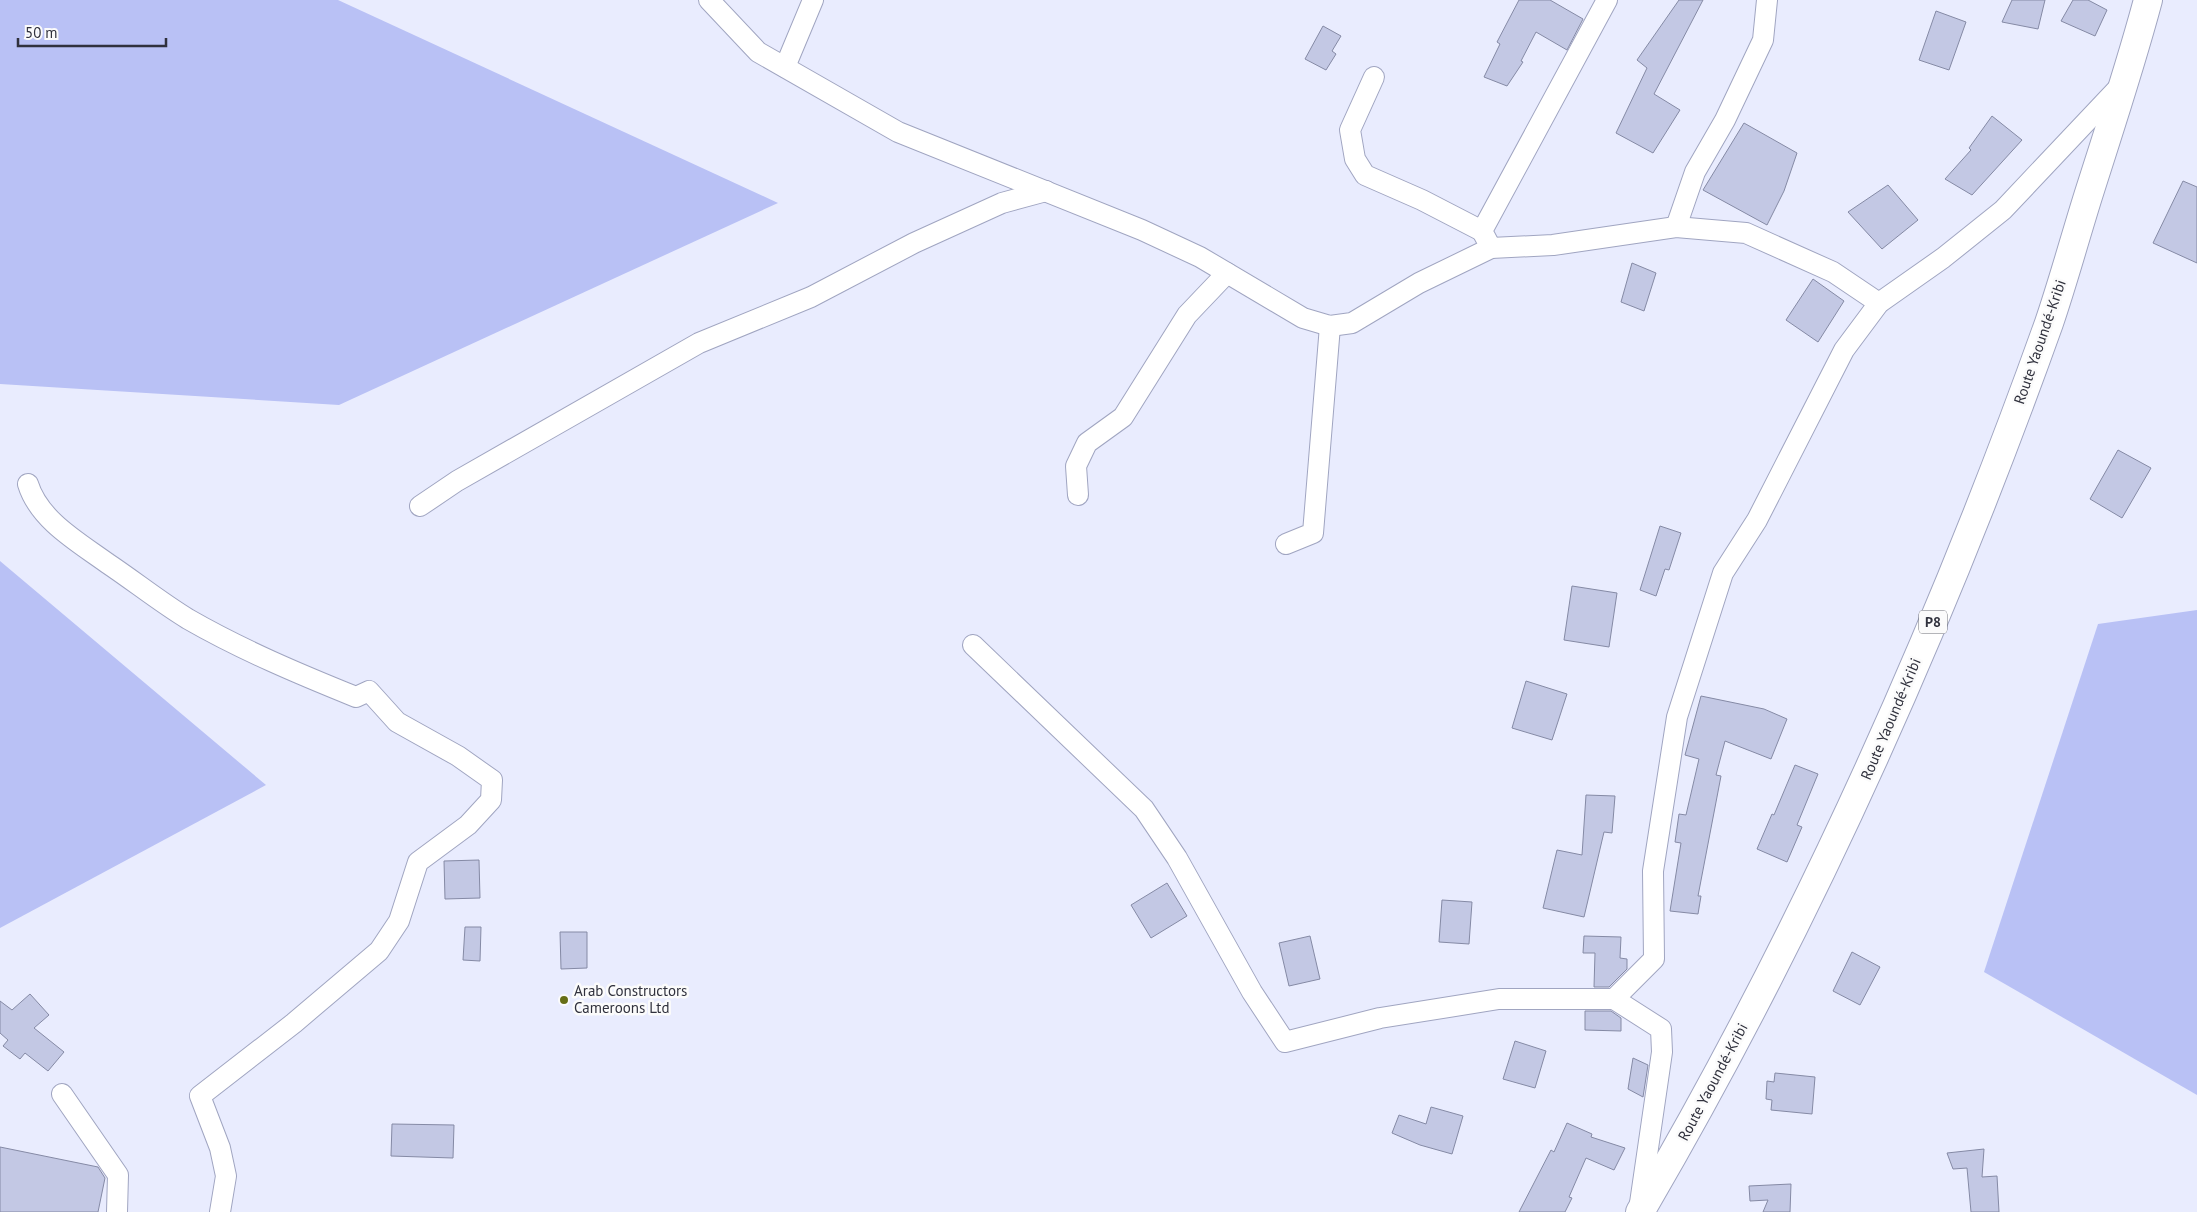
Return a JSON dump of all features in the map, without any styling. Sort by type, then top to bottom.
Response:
[{"type":"main road","name":"Route Yaoundé-Kribi","points":[[1639,1212],[1700,1107],[1801,914],[1880,746],[1961,555],[2050,320],[2127,78],[2148,0]]},
{"type":"street","points":[[709,0],[758,52],[898,132],[1046,190],[1200,256],[1303,318],[1330,326],[1352,323],[1487,239],[1607,0]]},
{"type":"street","points":[[785,67],[813,0]]},
{"type":"street","points":[[1676,227],[1695,172],[1725,120],[1763,40],[1767,0]]},
{"type":"street","points":[[1374,76],[1350,130],[1355,159],[1365,175],[1422,200],[1487,239],[1552,245],[1676,227],[1746,233],[1833,272],[1879,302]]},
{"type":"street","points":[[1614,999],[1654,959],[1653,871],[1677,717],[1723,573],[1757,520],[1844,350],[1879,302],[1944,258],[2002,210],[2127,78]]},
{"type":"street","points":[[420,506],[457,481],[699,343],[811,297],[914,243],[1002,203],[1046,190]]},
{"type":"street","points":[[1078,495],[1076,466],[1087,443],[1123,416],[1187,315],[1227,273]]},
{"type":"street","points":[[1286,544],[1313,532],[1330,326]]},
{"type":"street","points":[[28,484],[32,495],[50,520],[187,618],[243,648],[356,697],[368,691],[397,722],[458,756],[492,780],[491,800],[468,826],[418,862],[400,921],[379,951],[294,1023],[200,1096],[220,1148],[226,1176],[220,1212]]},
{"type":"street","points":[[973,645],[1144,809],[1177,858],[1264,1012],[1285,1042],[1380,1018],[1445,1006],[1499,999],[1614,999],[1661,1028],[1662,1052],[1639,1212]]},
{"type":"street","points":[[62,1094],[118,1175],[117,1212]]},
{"type":"shaded area","points":[[0,0],[338,0],[778,203],[339,405],[0,384]]},
{"type":"shaded area","points":[[0,561],[266,785],[0,928]]},
{"type":"shaded area","points":[[2197,610],[2197,1095],[1984,972],[2098,624]]},
{"type":"building","points":[[1519,0],[1550,0],[1583,19],[1567,50],[1536,32],[1521,61],[1523,62],[1507,86],[1484,77],[1500,44],[1497,42]]},
{"type":"building","points":[[1679,0],[1703,0],[1654,94],[1680,110],[1653,153],[1616,133],[1647,68],[1637,60]]},
{"type":"building","points":[[2012,0],[2045,0],[2038,29],[2002,22]]},
{"type":"building","points":[[2073,0],[2088,0],[2107,10],[2095,36],[2061,21]]},
{"type":"building","points":[[1936,11],[1966,22],[1949,70],[1919,60]]},
{"type":"building","points":[[1323,26],[1341,36],[1332,51],[1336,54],[1326,70],[1305,59]]},
{"type":"building","points":[[1992,116],[2022,140],[1972,195],[1945,179],[1971,150],[1969,148]]},
{"type":"building","points":[[1744,123],[1797,153],[1784,191],[1767,225],[1703,190]]},
{"type":"building","points":[[2183,181],[2197,187],[2197,263],[2153,243]]},
{"type":"building","points":[[1888,185],[1918,220],[1882,249],[1848,212]]},
{"type":"building","points":[[1632,263],[1656,273],[1644,311],[1621,302]]},
{"type":"building","points":[[1813,279],[1844,301],[1818,342],[1786,320]]},
{"type":"building","points":[[2118,450],[2151,468],[2122,518],[2090,499]]},
{"type":"building","points":[[1660,526],[1681,533],[1669,570],[1665,569],[1656,596],[1640,590]]},
{"type":"building","points":[[1572,586],[1617,593],[1609,647],[1564,640]]},
{"type":"building","points":[[1526,681],[1567,694],[1552,740],[1512,728]]},
{"type":"building","points":[[1701,696],[1764,709],[1787,719],[1771,759],[1725,741],[1716,775],[1721,776],[1698,896],[1701,896],[1698,914],[1670,911],[1681,843],[1675,842],[1679,814],[1686,815],[1699,759],[1685,755]]},
{"type":"building","points":[[1795,765],[1818,774],[1797,825],[1802,827],[1787,862],[1757,849]]},
{"type":"building","points":[[1586,795],[1615,796],[1612,833],[1604,832],[1584,917],[1543,908],[1557,850],[1582,855]]},
{"type":"building","points":[[479,860],[480,898],[445,899],[444,861]]},
{"type":"building","points":[[1167,883],[1187,916],[1151,938],[1131,905]]},
{"type":"building","points":[[1442,900],[1472,902],[1469,944],[1439,942]]},
{"type":"building","points":[[465,927],[481,927],[480,961],[463,960]]},
{"type":"building","points":[[560,932],[587,932],[587,968],[561,969]]},
{"type":"building","points":[[1310,936],[1320,979],[1289,986],[1279,943]]},
{"type":"building","points":[[1584,936],[1621,937],[1620,958],[1627,959],[1627,969],[1609,987],[1594,987],[1595,953],[1583,953]]},
{"type":"building","points":[[1852,952],[1880,967],[1860,1005],[1833,991]]},
{"type":"building","points":[[30,994],[49,1015],[34,1028],[64,1052],[48,1071],[25,1053],[20,1059],[3,1046],[8,1040],[0,1033],[0,1001],[12,1010]]},
{"type":"building","points":[[1585,1011],[1611,1011],[1621,1018],[1621,1031],[1585,1030]]},
{"type":"building","points":[[1515,1041],[1546,1051],[1535,1088],[1503,1079]]},
{"type":"building","points":[[1633,1058],[1648,1065],[1643,1097],[1628,1089]]},
{"type":"building","points":[[1775,1073],[1815,1077],[1812,1114],[1771,1110],[1772,1100],[1766,1099],[1767,1081],[1774,1082]]},
{"type":"building","points":[[1431,1107],[1463,1116],[1452,1154],[1420,1145],[1392,1133],[1399,1115],[1426,1124]]},
{"type":"building","points":[[1567,1123],[1592,1134],[1591,1137],[1625,1148],[1614,1170],[1586,1158],[1569,1197],[1572,1198],[1565,1212],[1519,1212],[1551,1150],[1554,1152]]},
{"type":"building","points":[[392,1124],[454,1125],[453,1158],[391,1156]]},
{"type":"building","points":[[0,1147],[98,1167],[105,1178],[98,1212],[0,1212]]},
{"type":"building","points":[[1984,1149],[1982,1177],[1997,1176],[1999,1212],[1971,1212],[1967,1168],[1953,1169],[1947,1153]]},
{"type":"building","points":[[1791,1184],[1790,1212],[1763,1212],[1768,1200],[1750,1201],[1749,1186]]},
{"type":"place","name":"Arab Constructors Cameroons Ltd","points":[[564,1000]]}]
